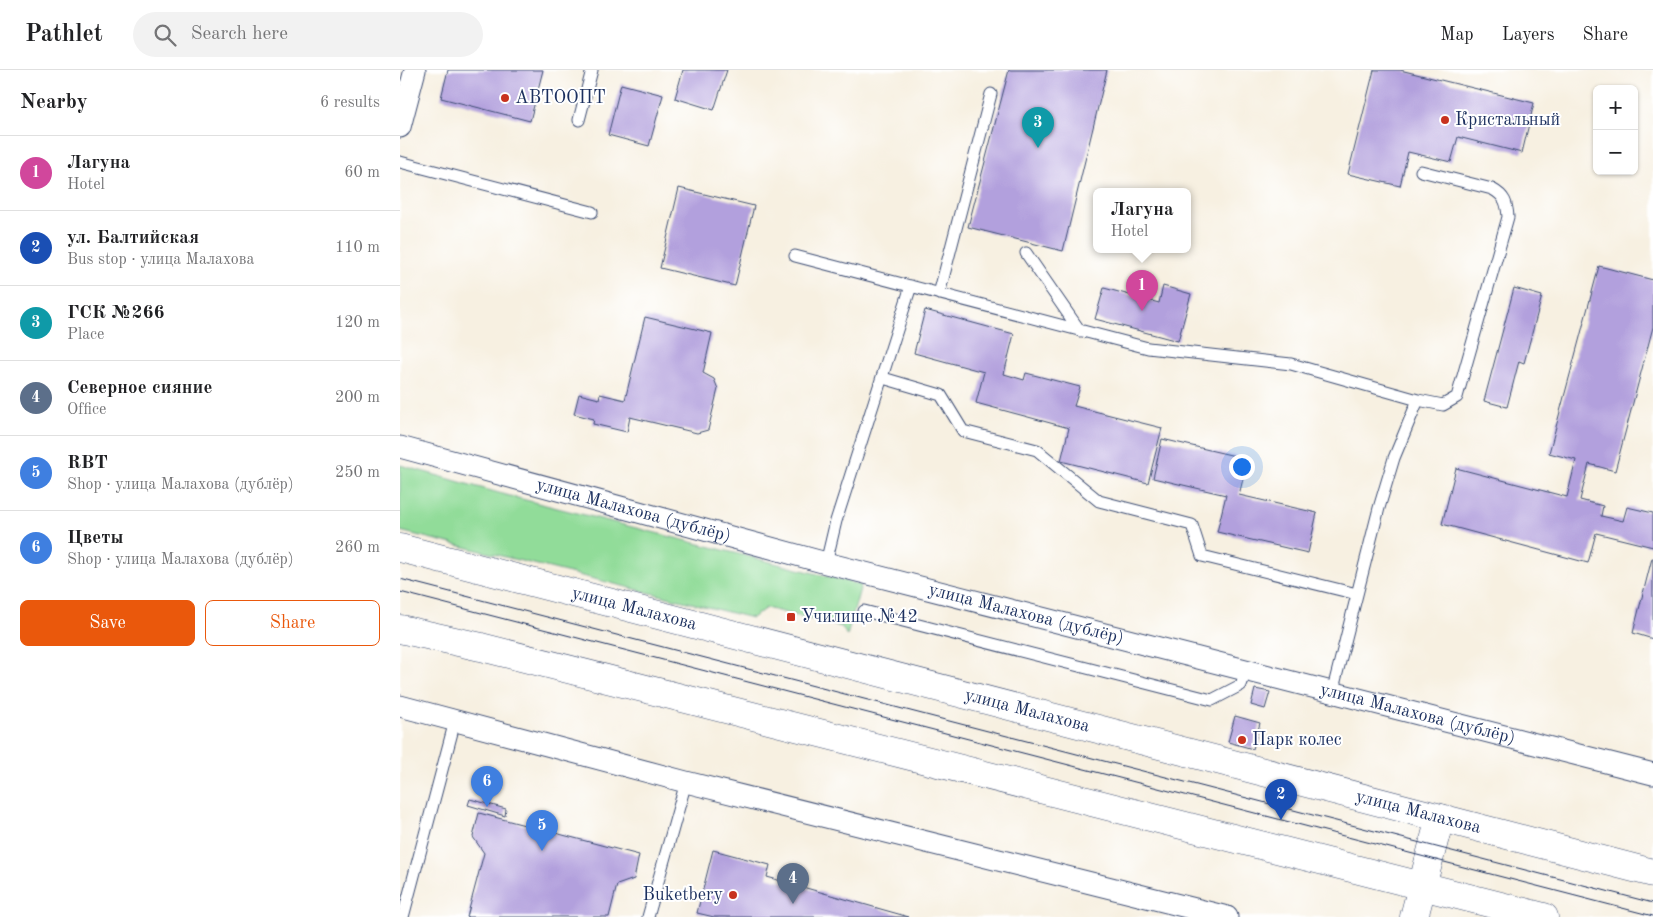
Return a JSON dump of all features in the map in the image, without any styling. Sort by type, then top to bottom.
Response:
[{"type":"main road","name":"улица Малахова","points":[[400,548],[1653,874]]},
{"type":"main road","points":[[400,629],[529,659],[1544,917]]},
{"type":"main road","points":[[1414,917],[1440,818]]},
{"type":"street","points":[[400,127],[408,83]]},
{"type":"street","name":"улица Малахова (дублёр)","points":[[400,447],[826,563],[1653,774]]},
{"type":"street","points":[[400,706],[686,782],[1204,914],[1227,917]]},
{"type":"lane","points":[[578,120],[592,70]]},
{"type":"lane","points":[[939,294],[991,94]]},
{"type":"lane","points":[[400,162],[592,212]]},
{"type":"lane","points":[[795,256],[1148,348],[1291,364],[1418,400],[1443,405],[1458,397],[1508,217],[1507,204],[1502,195],[1492,189],[1421,171]]},
{"type":"lane","points":[[1026,253],[1080,331]]},
{"type":"lane","points":[[826,563],[836,521],[911,286]]},
{"type":"lane","points":[[883,378],[941,395],[964,431],[1037,450],[1099,501],[1192,525],[1202,556],[1357,594]]},
{"type":"lane","points":[[1332,693],[1379,508],[1392,466],[1418,400]]},
{"type":"lane","points":[[864,611],[1212,700],[1241,685],[1246,671]]},
{"type":"lane","points":[[403,917],[455,722]]},
{"type":"lane","points":[[648,917],[686,782]]},
{"type":"green space","points":[[400,465],[506,495],[861,585],[847,636],[842,627],[766,608],[752,618],[400,531]]},
{"type":"building","name":"АВТООПТ","points":[[448,70],[543,70],[530,121],[441,98]]},
{"type":"building","points":[[683,70],[727,70],[714,110],[675,98]]},
{"type":"building","points":[[1009,70],[1107,70],[1063,251],[968,227]]},
{"type":"building","name":"Кристальный","points":[[1374,70],[1400,70],[1534,103],[1522,153],[1458,137],[1451,162],[1408,152],[1400,186],[1348,174]]},
{"type":"building","points":[[621,84],[663,95],[649,146],[608,135]]},
{"type":"building","points":[[679,188],[754,206],[735,286],[660,268]]},
{"type":"building","points":[[1599,266],[1653,280],[1653,327],[1615,471],[1589,464],[1580,500],[1603,506],[1601,516],[1623,521],[1627,507],[1653,513],[1653,547],[1596,533],[1588,563],[1442,524],[1456,468],[1567,497],[1576,460],[1549,453]]},
{"type":"building","points":[[1163,286],[1191,294],[1178,341],[1095,319],[1104,288],[1159,303]]},
{"type":"building","points":[[1514,288],[1542,296],[1524,363],[1519,361],[1507,407],[1484,401]]},
{"type":"building","points":[[925,310],[1014,334],[1004,374],[1024,380],[1026,373],[1080,387],[1074,406],[1162,428],[1148,483],[1061,461],[1069,428],[976,403],[984,372],[914,353]]},
{"type":"building","points":[[645,317],[712,333],[703,373],[714,379],[718,389],[708,430],[697,433],[630,417],[627,432],[593,424],[594,419],[574,414],[579,394],[599,399],[600,394],[625,400]]},
{"type":"building","points":[[1162,439],[1248,459],[1239,495],[1317,513],[1308,553],[1217,532],[1226,495],[1153,478]]},
{"type":"building","points":[[1653,558],[1653,639],[1633,633]]},
{"type":"building","points":[[1255,689],[1270,692],[1265,709],[1251,705]]},
{"type":"building","points":[[1235,716],[1260,723],[1253,749],[1228,742]]},
{"type":"building","points":[[470,799],[506,809],[505,816],[468,805]]},
{"type":"building","points":[[479,813],[639,855],[634,879],[617,885],[609,917],[467,917],[484,853],[473,837]]},
{"type":"building","points":[[713,850],[770,865],[767,877],[909,917],[714,917],[697,913]]},
{"type":"tram line","points":[[400,579],[1653,903]]},
{"type":"tram line","points":[[400,592],[1653,916]]},
{"type":"place","name":"АВТООПТ","points":[[505,98]]},
{"type":"place","name":"Кристальный","points":[[1445,120]]},
{"type":"place","name":"ГСК №266","points":[[1038,148]]},
{"type":"place","name":"Лагуна","points":[[1142,311]]},
{"type":"place","name":"Училище №42","points":[[791,617]]},
{"type":"place","name":"Парк колес","points":[[1242,740]]},
{"type":"place","name":"Цветы","points":[[487,807]]},
{"type":"place","name":"ул. Балтийская","points":[[1281,820]]},
{"type":"place","name":"RBT","points":[[542,851]]},
{"type":"place","name":"Buketbery","points":[[733,895]]},
{"type":"place","name":"Северное сияние","points":[[793,904]]}]
